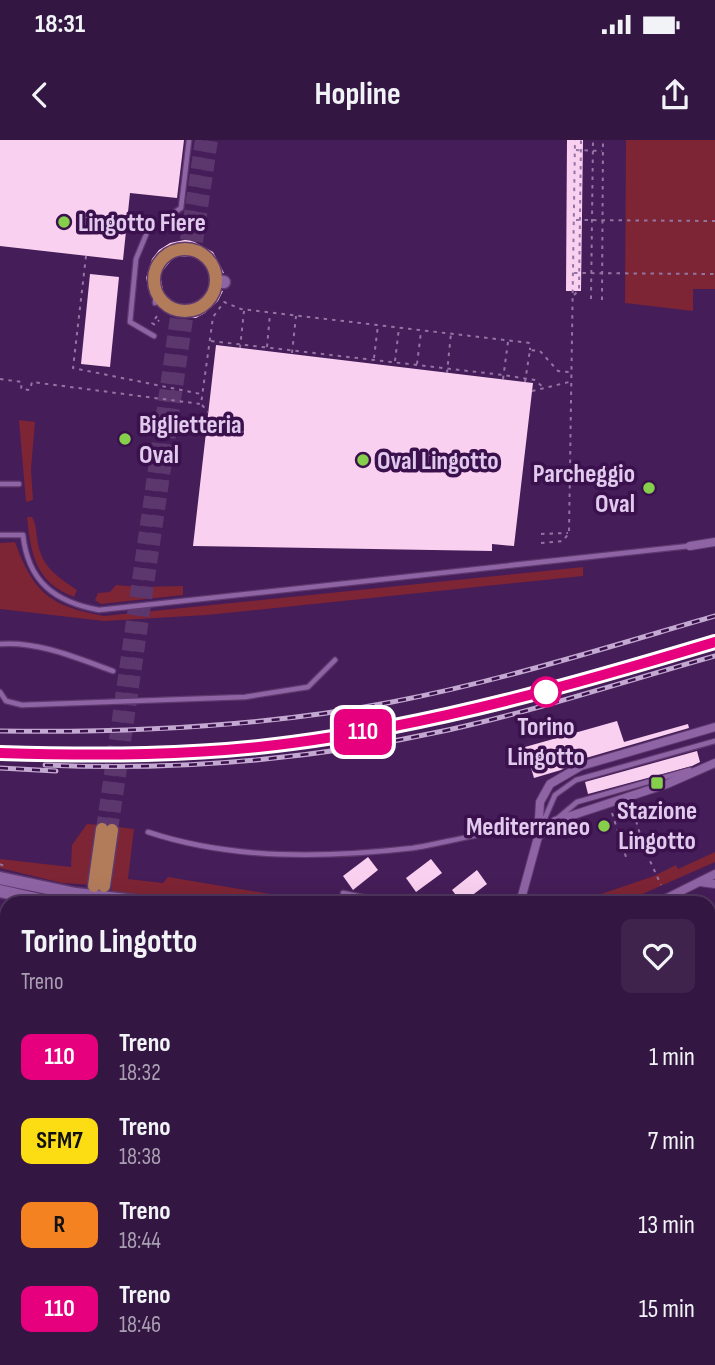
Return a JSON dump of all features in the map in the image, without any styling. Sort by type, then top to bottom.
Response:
[{"type":"main road","points":[[191,245],[213,267],[220,282],[207,301],[182,314],[155,298],[157,267],[168,254],[191,245]]},
{"type":"main road","points":[[99,886],[107,829]]},
{"type":"street","points":[[690,546],[715,542]]},
{"type":"street","points":[[522,896],[538,837],[540,802],[557,778],[581,766],[715,727]]},
{"type":"street","points":[[538,837],[555,821],[667,784],[715,763]]},
{"type":"street","points":[[671,896],[715,874]]},
{"type":"street","points":[[1,881],[37,896]]},
{"type":"street","points":[[1,881],[93,896]]},
{"type":"street","points":[[700,882],[715,884]]},
{"type":"lane","points":[[154,336],[130,322],[136,259],[148,230],[181,208],[189,140]]},
{"type":"lane","points":[[0,484],[19,484]]},
{"type":"lane","points":[[0,536],[23,535],[31,566],[40,580],[65,602],[99,610],[690,546]]},
{"type":"lane","points":[[0,644],[18,642],[113,671]]},
{"type":"lane","points":[[0,692],[3,701],[22,705],[245,696],[308,687],[335,660]]},
{"type":"lane","points":[[696,746],[702,731]]},
{"type":"lane","points":[[148,832],[185,845],[251,853],[322,854],[383,851],[503,832],[524,831],[538,837],[547,810],[564,787],[604,771],[715,741]]},
{"type":"lane","points":[[555,821],[577,802],[705,766]]},
{"type":"lane","points":[[343,893],[357,896]]},
{"type":"path","points":[[541,543],[563,541],[569,533],[575,140]]},
{"type":"path","points":[[573,296],[579,290],[581,140]]},
{"type":"path","points":[[591,299],[593,140]]},
{"type":"path","points":[[602,300],[603,140]]},
{"type":"path","points":[[575,150],[603,151]]},
{"type":"path","points":[[574,220],[715,221]]},
{"type":"path","points":[[86,256],[73,368],[202,395]]},
{"type":"path","points":[[573,273],[715,274]]},
{"type":"path","points":[[201,404],[213,317],[224,302],[244,310],[530,343],[525,380]]},
{"type":"path","points":[[240,346],[244,310]]},
{"type":"path","points":[[267,348],[270,313]]},
{"type":"path","points":[[293,352],[296,315]]},
{"type":"path","points":[[157,316],[152,323],[155,325],[159,320]]},
{"type":"path","points":[[374,359],[378,324]]},
{"type":"path","points":[[395,362],[399,327]]},
{"type":"path","points":[[417,365],[421,329]]},
{"type":"path","points":[[447,371],[452,333]]},
{"type":"path","points":[[210,341],[535,380],[544,388]]},
{"type":"path","points":[[503,378],[508,341]]},
{"type":"path","points":[[530,349],[540,351],[558,371],[570,372]]},
{"type":"path","points":[[365,358],[365,363]]},
{"type":"path","points":[[0,379],[22,382],[21,389],[30,390],[32,383],[201,404],[208,412]]},
{"type":"path","points":[[532,391],[570,382]]},
{"type":"path","points":[[541,534],[569,533]]},
{"type":"path","points":[[628,795],[645,850],[661,885]]},
{"type":"shaded area","points":[[626,140],[715,140],[715,289],[693,289],[693,311],[625,303]]},
{"type":"shaded area","points":[[19,420],[35,422],[31,469],[33,500],[26,502]]},
{"type":"shaded area","points":[[27,517],[34,520],[43,559],[58,576],[77,590],[74,597],[51,583],[37,565]]},
{"type":"shaded area","points":[[15,542],[29,574],[47,595],[70,608],[104,616],[583,567],[583,576],[207,615],[104,621],[0,609],[0,543]]},
{"type":"shaded area","points":[[116,585],[183,586],[183,595],[101,604],[95,600],[98,593],[110,592]]},
{"type":"shaded area","points":[[87,824],[101,825],[93,885],[62,883],[0,868],[0,859],[71,867],[72,845]]},
{"type":"shaded area","points":[[118,827],[134,829],[128,879],[163,883],[168,877],[282,896],[151,896],[111,892]]},
{"type":"shaded area","points":[[715,852],[715,862],[638,896],[595,896],[654,876],[676,865],[678,869]]},
{"type":"building","name":"Lingotto Fiere","points":[[0,140],[184,140],[177,198],[130,193],[123,260],[0,246]]},
{"type":"building","points":[[567,140],[583,140],[581,291],[566,291]]},
{"type":"building","points":[[189,239],[213,252],[224,273],[210,275],[206,265],[195,256],[174,257],[160,274],[164,295],[174,304],[186,306],[203,299],[210,287],[223,291],[218,301],[205,313],[196,318],[180,318],[158,307],[161,291],[153,288],[151,297],[146,278],[152,259],[159,250],[170,243]]},
{"type":"building","points":[[90,274],[119,277],[110,367],[81,364]]},
{"type":"building","name":"Oval Lingotto","points":[[216,345],[533,383],[514,546],[492,544],[492,551],[193,546]]},
{"type":"building","points":[[617,721],[624,742],[688,724],[689,728],[579,760],[561,770],[534,778],[525,747]]},
{"type":"building","points":[[697,751],[700,762],[692,766],[588,794],[585,782]]},
{"type":"building","points":[[368,857],[378,870],[353,890],[343,876]]},
{"type":"building","points":[[431,859],[442,873],[416,892],[406,878]]},
{"type":"building","points":[[477,870],[487,884],[471,896],[457,896],[452,890]]},
{"type":"tunnel","points":[[186,240],[201,140]]},
{"type":"tunnel","points":[[197,242],[212,140]]},
{"type":"tunnel","points":[[102,829],[176,317]]},
{"type":"tunnel","points":[[112,830],[187,319]]},
{"type":"railway","points":[[0,731],[197,727],[343,711],[473,684],[715,616]]},
{"type":"railway","points":[[0,753],[183,753],[346,735],[505,702],[715,642]]},
{"type":"railway","points":[[45,765],[197,764],[348,749],[482,722],[715,656]]},
{"type":"railway","points":[[0,768],[56,771]]},
{"type":"train","name":"110","points":[[0,753],[132,755],[292,743],[446,716],[546,692],[715,642]]},
{"type":"place","name":"Lingotto Fiere","points":[[64,222]]},
{"type":"place","name":"Biglietteria Oval","points":[[125,439]]},
{"type":"place","name":"Oval Lingotto","points":[[363,460]]},
{"type":"place","name":"Parcheggio Oval","points":[[649,488]]},
{"type":"place","name":"Torino Lingotto","points":[[546,692]]},
{"type":"place","name":"Stazione Lingotto","points":[[657,783]]},
{"type":"place","name":"Mediterraneo","points":[[604,826]]}]
